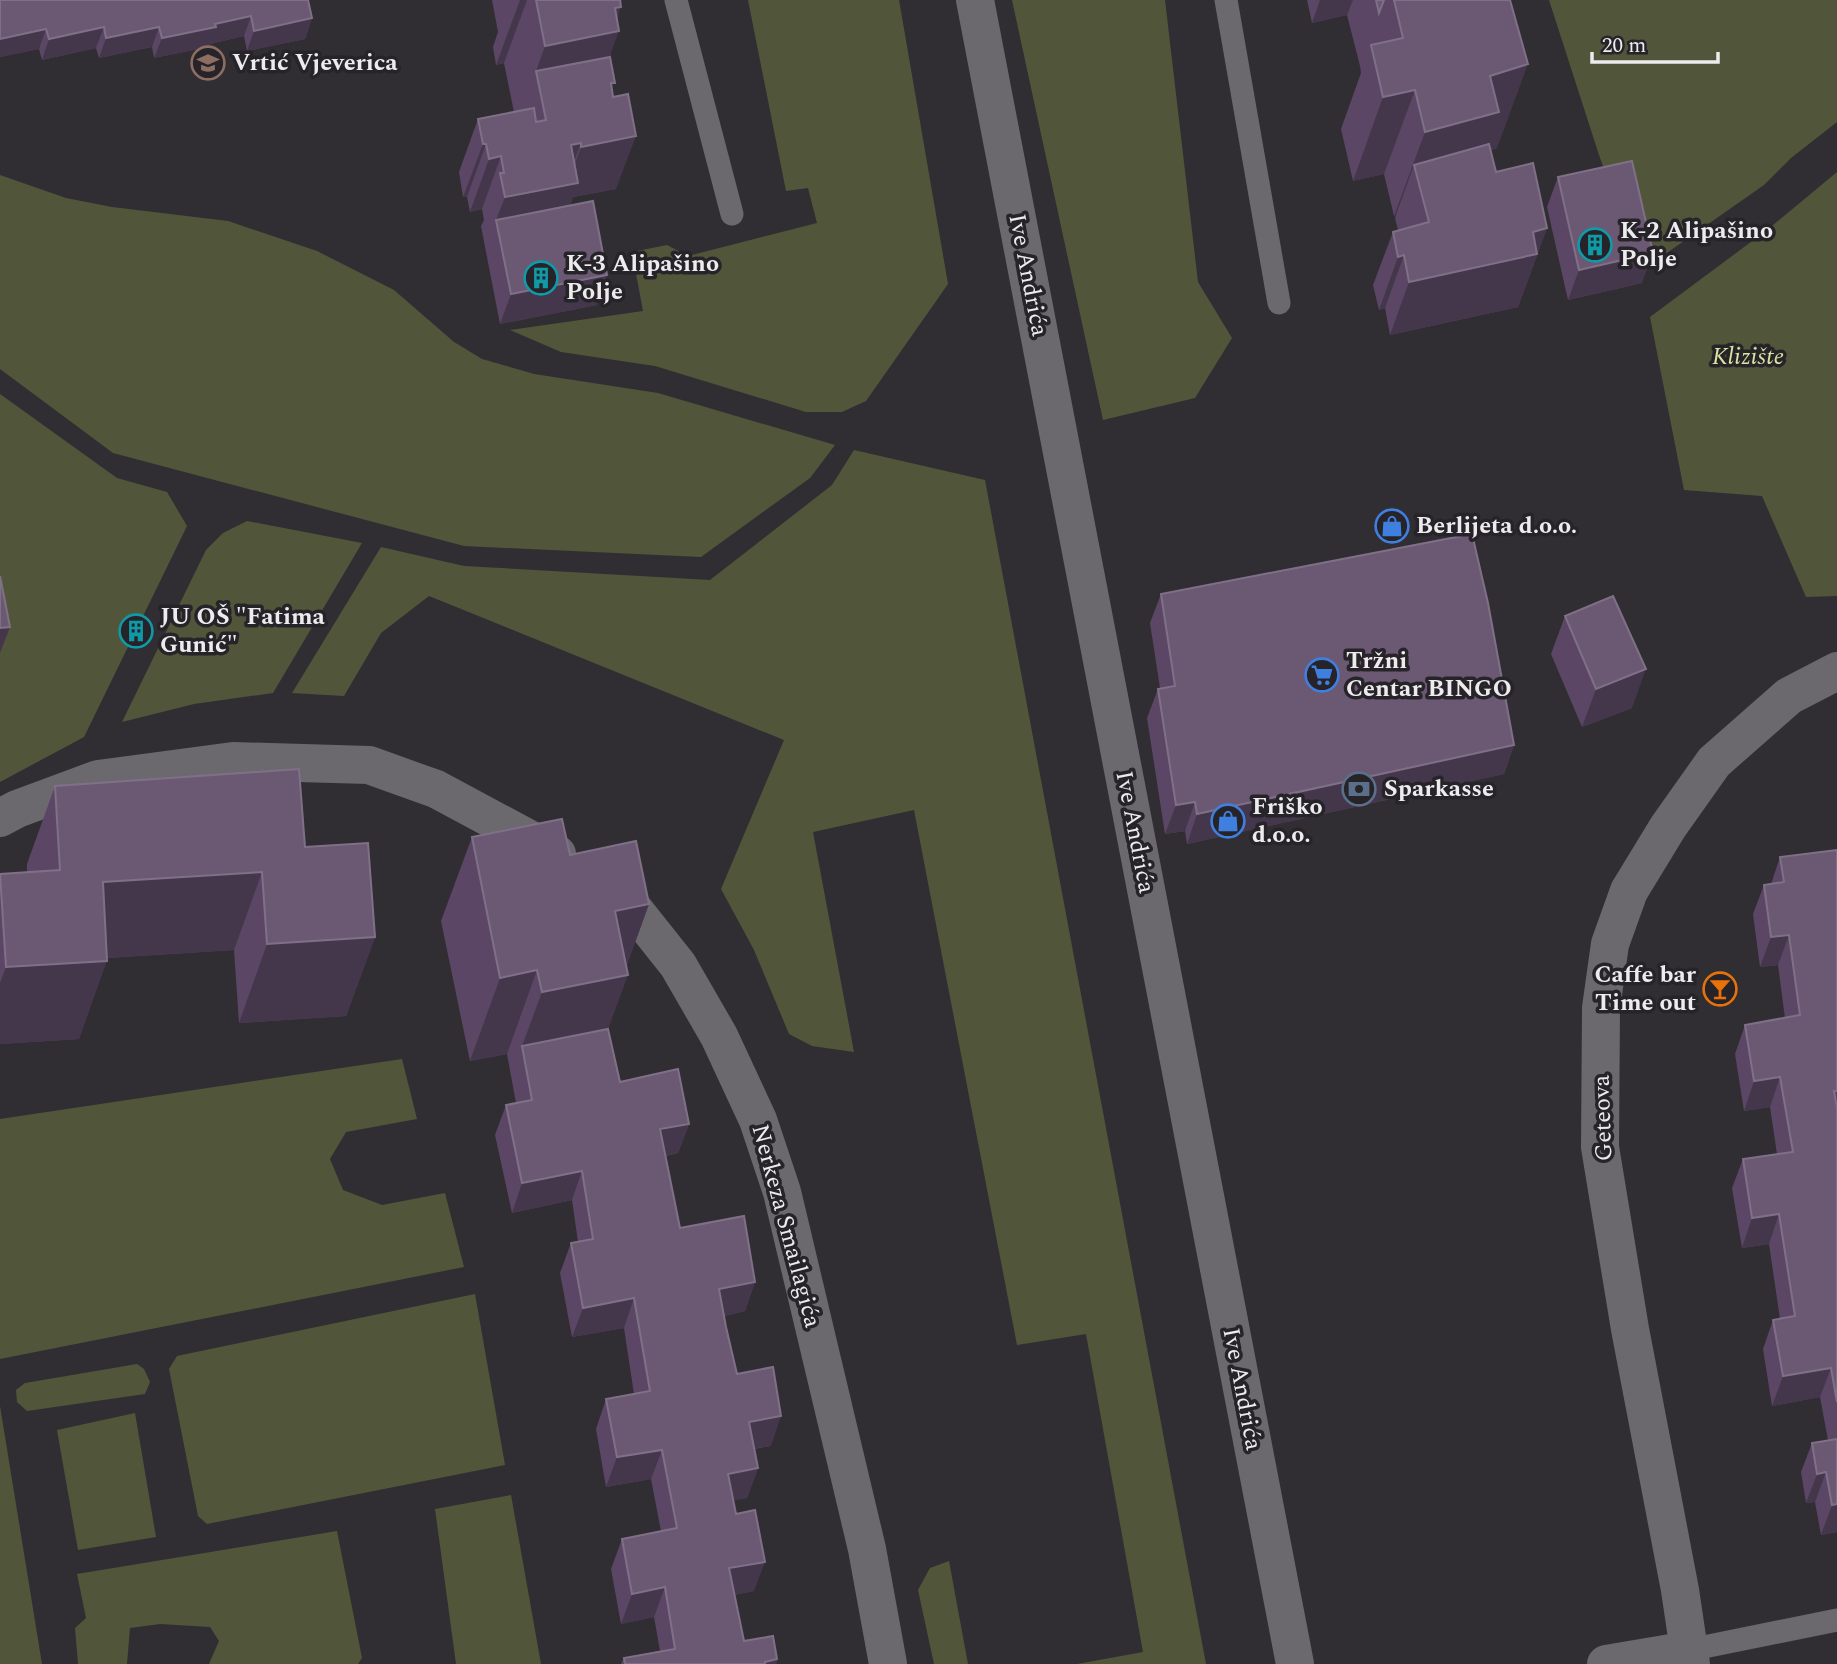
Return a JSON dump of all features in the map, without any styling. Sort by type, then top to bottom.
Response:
[{"type":"street","name":"Ive Andrića","points":[[975,0],[1295,1664]]},
{"type":"street","name":"Geteova","points":[[1690,1657],[1600,1147],[1601,1008],[1610,944],[1629,891],[1668,827],[1714,762],[1789,696],[1837,671]]},
{"type":"street","name":"Nerkeza Smailagića","points":[[0,818],[98,779],[233,761],[369,765],[436,789],[616,887],[678,965],[719,1036],[758,1120],[782,1192],[842,1443],[867,1549],[888,1664]]},
{"type":"street","points":[[1606,1664],[1690,1657]]},
{"type":"lane","points":[[676,0],[732,214]]},
{"type":"lane","points":[[1226,0],[1279,303]]},
{"type":"lane","points":[[1690,1657],[1837,1620]]},
{"type":"green space","points":[[748,0],[899,0],[948,284],[866,401],[842,412],[806,412],[655,366],[561,352],[510,330],[643,311],[632,252],[667,245],[688,256],[817,223],[808,188],[786,191]]},
{"type":"green space","points":[[1012,0],[1165,0],[1198,282],[1232,338],[1195,398],[1103,420]]},
{"type":"green space","points":[[1549,0],[1837,0],[1837,122],[1791,158],[1764,185],[1641,271],[1599,155]]},
{"type":"green space","name":"Klizište","points":[[1837,172],[1837,596],[1806,597],[1762,496],[1684,490],[1650,317],[1767,230]]},
{"type":"green space","points":[[0,175],[66,198],[112,207],[228,221],[317,251],[394,290],[454,342],[482,359],[534,374],[658,393],[835,445],[810,478],[701,557],[464,546],[113,453],[0,369]]},
{"type":"green space","points":[[0,394],[117,478],[167,492],[187,526],[84,737],[0,782]]},
{"type":"green space","points":[[854,450],[985,480],[1206,1664],[1077,1664],[1143,1652],[1086,1334],[1017,1345],[914,810],[813,832],[854,1052],[812,1046],[789,1034],[754,950],[721,889],[784,740],[429,596],[381,633],[344,696],[292,693],[381,547],[464,566],[710,580],[832,485]]},
{"type":"green space","points":[[247,521],[362,543],[273,693],[194,704],[122,722],[206,550],[223,533]]},
{"type":"green space","points":[[402,1059],[417,1119],[346,1132],[330,1159],[343,1190],[382,1205],[445,1193],[464,1267],[0,1359],[0,1119]]},
{"type":"green space","points":[[475,1294],[505,1465],[207,1524],[198,1516],[169,1369],[177,1356]]},
{"type":"green space","points":[[137,1364],[144,1369],[150,1382],[145,1394],[27,1411],[17,1402],[16,1390],[25,1383]]},
{"type":"green space","points":[[0,1406],[42,1664],[0,1664]]},
{"type":"green space","points":[[135,1413],[156,1537],[78,1550],[57,1430]]},
{"type":"green space","points":[[511,1495],[541,1664],[456,1664],[435,1509]]},
{"type":"green space","points":[[337,1531],[362,1658],[358,1664],[209,1664],[219,1641],[210,1627],[160,1624],[130,1628],[127,1664],[78,1664],[75,1628],[86,1618],[77,1574]]},
{"type":"green space","points":[[949,1561],[968,1664],[934,1664],[918,1590],[930,1568]]},
{"type":"building","points":[[0,0],[308,0],[312,18],[254,31],[251,16],[215,24],[216,27],[162,38],[159,27],[106,38],[104,27],[49,39],[46,29],[0,39]]},
{"type":"building","points":[[536,0],[620,0],[621,7],[615,8],[619,31],[545,46]]},
{"type":"building","points":[[1376,0],[1384,0],[1379,13]]},
{"type":"building","points":[[1394,0],[1510,0],[1528,64],[1490,76],[1499,112],[1425,132],[1415,90],[1383,97],[1371,45],[1403,38]]},
{"type":"building","points":[[610,57],[615,83],[611,83],[613,97],[628,94],[636,136],[581,147],[581,143],[571,145],[578,183],[505,197],[500,173],[504,173],[501,156],[489,159],[478,119],[534,108],[536,122],[546,120],[536,71]]},
{"type":"building","points":[[1489,144],[1496,172],[1533,163],[1547,228],[1533,232],[1537,254],[1409,282],[1404,255],[1398,257],[1393,232],[1429,222],[1414,165]]},
{"type":"building","points":[[1632,161],[1653,253],[1579,270],[1558,177]]},
{"type":"building","points":[[593,201],[607,275],[511,294],[496,220]]},
{"type":"building","name":"Tržni Centar BINGO","points":[[1472,534],[1488,603],[1514,745],[1197,814],[1195,802],[1176,805],[1158,689],[1175,686],[1161,594]]},
{"type":"building","points":[[0,576],[10,627],[0,628]]},
{"type":"building","points":[[1613,596],[1646,669],[1596,689],[1565,616]]},
{"type":"building","points":[[299,769],[305,847],[368,843],[375,937],[267,944],[262,872],[103,882],[107,961],[6,967],[0,874],[60,870],[55,786]]},
{"type":"building","points":[[562,819],[570,855],[636,841],[649,904],[615,911],[628,975],[542,992],[537,970],[500,978],[472,837]]},
{"type":"building","points":[[1837,850],[1837,1091],[1834,1091],[1837,1108],[1837,1402],[1831,1368],[1783,1376],[1773,1320],[1795,1316],[1779,1214],[1752,1218],[1743,1159],[1793,1152],[1780,1077],[1754,1081],[1745,1025],[1800,1015],[1789,935],[1771,937],[1764,885],[1784,882],[1780,857]]},
{"type":"building","points":[[608,1029],[620,1082],[678,1069],[689,1124],[660,1129],[680,1228],[744,1216],[755,1282],[719,1289],[726,1327],[737,1374],[773,1367],[781,1416],[749,1422],[758,1468],[728,1474],[736,1514],[755,1510],[765,1562],[729,1568],[744,1641],[773,1636],[777,1659],[765,1664],[625,1664],[624,1658],[675,1649],[665,1587],[632,1594],[622,1539],[677,1528],[662,1450],[617,1457],[606,1399],[650,1391],[634,1298],[583,1308],[571,1243],[593,1239],[582,1171],[522,1183],[506,1105],[532,1100],[522,1046]]},
{"type":"building","points":[[1837,1439],[1837,1504],[1832,1505],[1826,1472],[1817,1474],[1812,1443]]},
{"type":"place","name":"Vrtić Vjeverica","points":[[208,63]]},
{"type":"place","name":"K-2 Alipašino Polje","points":[[1595,245]]},
{"type":"place","name":"K-3 Alipašino Polje","points":[[541,278]]},
{"type":"place","name":"Berlijeta d.o.o.","points":[[1392,526]]},
{"type":"place","name":"JU OŠ \"Fatima Gunić\"","points":[[136,631]]},
{"type":"place","name":"Tržni Centar BINGO","points":[[1322,675]]},
{"type":"place","name":"Sparkasse","points":[[1359,789]]},
{"type":"place","name":"Friško d.o.o.","points":[[1228,821]]},
{"type":"place","name":"Caffe bar Time out","points":[[1720,989]]}]
